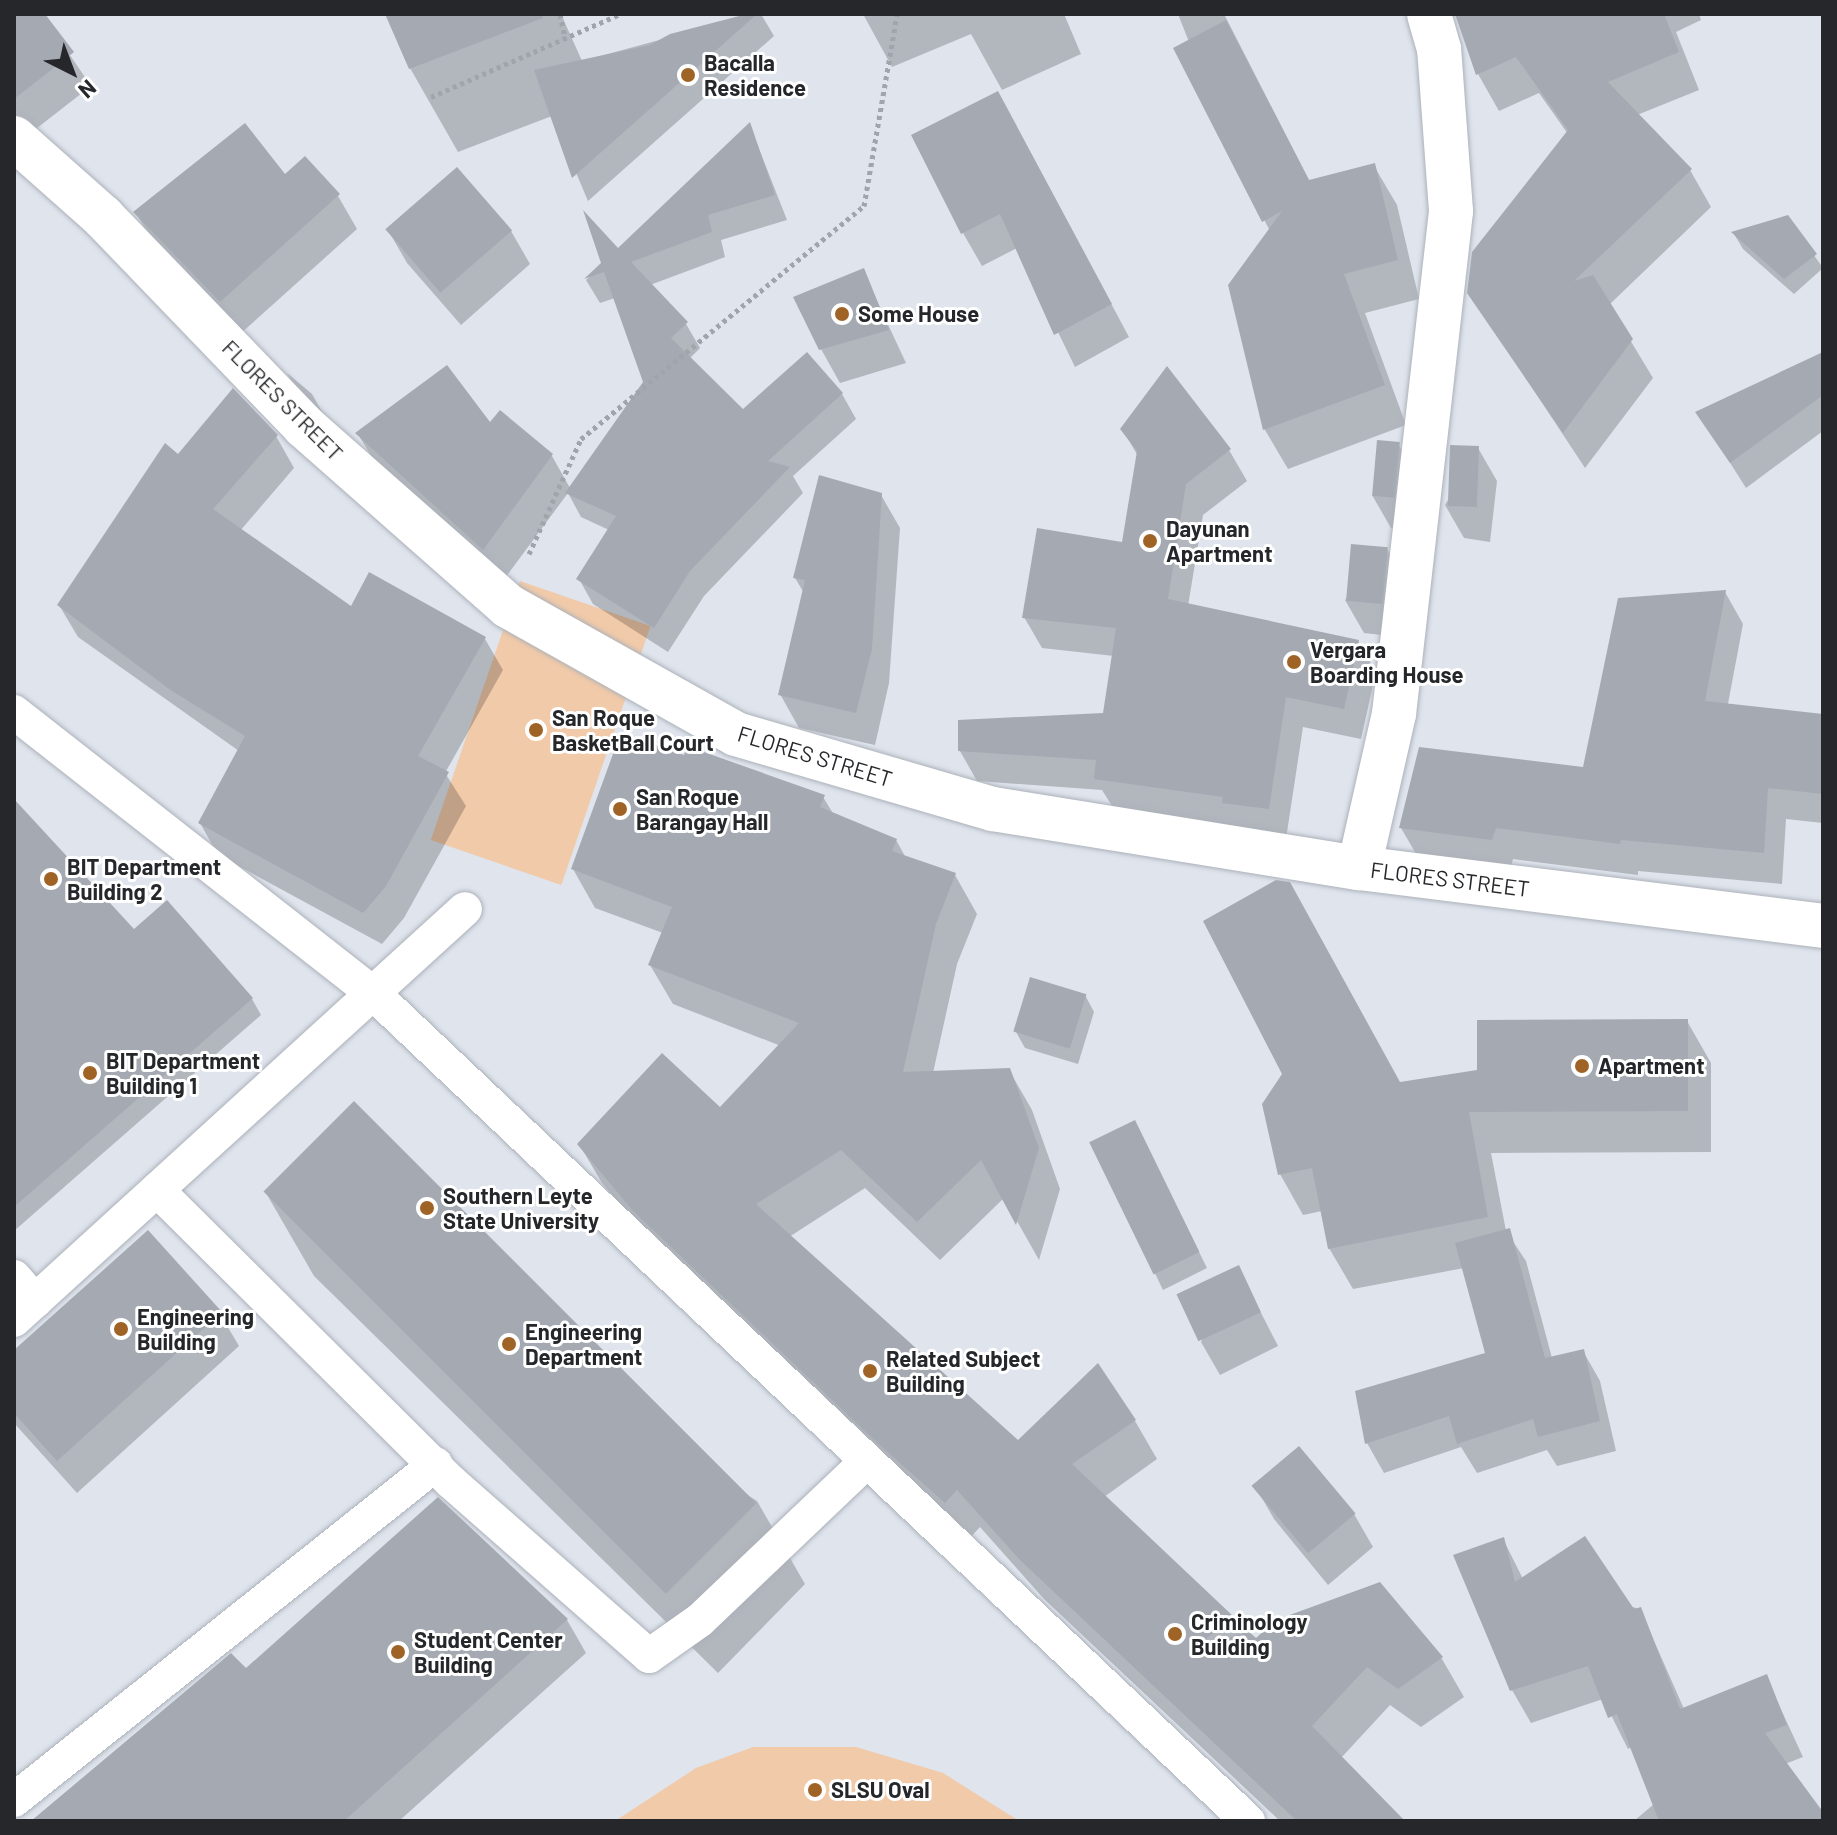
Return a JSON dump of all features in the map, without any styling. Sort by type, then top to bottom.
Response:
[{"type":"street","points":[[1359,868],[1394,714],[1451,211],[1439,49],[1429,14]]},
{"type":"street","name":"FLORES STREET","points":[[14,138],[103,217],[304,426],[508,606],[736,734],[993,809],[1359,868],[1823,926]]},
{"type":"lane","points":[[14,712],[375,995],[865,1463],[1248,1821]]},
{"type":"lane","points":[[21,1300],[157,1190],[375,995],[465,909]]},
{"type":"lane","points":[[157,1190],[436,1464],[649,1656],[700,1620],[865,1463]]},
{"type":"lane","points":[[14,1800],[436,1464]]},
{"type":"path","points":[[560,14],[565,38]]},
{"type":"path","points":[[431,97],[620,14]]},
{"type":"path","points":[[522,570],[581,439],[864,206],[897,14]]},
{"type":"shaded area","name":"San Roque BasketBall Court","points":[[520,581],[650,626],[561,885],[431,840]]},
{"type":"shaded area","name":"SLSU Oval","points":[[753,1747],[856,1747],[943,1773],[1019,1821],[615,1821],[696,1768]]},
{"type":"building","points":[[14,14],[45,14],[74,52],[14,99]]},
{"type":"building","points":[[385,14],[542,14],[543,18],[409,69]]},
{"type":"building","points":[[757,14],[572,178],[534,70],[650,45],[670,34]]},
{"type":"building","points":[[1455,14],[1664,14],[1679,52],[1608,82],[1692,169],[1574,281],[1593,275],[1633,339],[1563,433],[1467,293],[1472,252],[1568,130],[1516,57],[1476,75]]},
{"type":"building","points":[[1226,20],[1309,180],[1375,163],[1398,260],[1344,274],[1385,385],[1263,430],[1228,285],[1282,211],[1262,222],[1173,48]]},
{"type":"building","points":[[998,91],[1112,304],[1054,335],[1000,214],[961,234],[911,135]]},
{"type":"building","points":[[750,122],[775,195],[708,215],[712,232],[631,262],[688,322],[671,338],[743,409],[807,352],[843,393],[768,461],[790,467],[690,571],[654,628],[576,579],[616,516],[565,493],[643,382],[604,272],[584,279],[601,263],[583,210],[618,248]]},
{"type":"building","points":[[245,123],[285,174],[305,156],[340,194],[220,302],[133,212]]},
{"type":"building","points":[[457,167],[512,230],[440,293],[385,229]]},
{"type":"building","points":[[1788,215],[1817,254],[1784,279],[1731,232]]},
{"type":"building","name":"Some House","points":[[864,268],[889,330],[819,350],[793,297]]},
{"type":"building","points":[[1823,352],[1823,395],[1730,463],[1695,412]]},
{"type":"building","points":[[447,365],[490,422],[500,410],[553,454],[483,550],[355,433]]},
{"type":"building","points":[[1167,366],[1231,449],[1186,484],[1168,599],[1359,640],[1344,709],[1286,697],[1269,809],[1222,803],[1223,797],[1094,779],[1096,760],[958,751],[958,720],[1103,713],[1116,628],[1022,618],[1037,528],[1122,542],[1137,451],[1120,429]]},
{"type":"building","points":[[233,388],[278,435],[213,509],[351,606],[369,572],[486,637],[418,756],[449,772],[386,886],[363,913],[198,823],[245,736],[172,691],[57,605],[165,443],[178,454]]},
{"type":"building","points":[[1377,440],[1400,442],[1395,498],[1372,496]]},
{"type":"building","points":[[1450,445],[1479,446],[1477,507],[1448,506]]},
{"type":"building","points":[[819,475],[882,493],[872,649],[856,713],[778,695],[805,580],[793,578]]},
{"type":"building","points":[[1351,544],[1388,547],[1383,604],[1346,601]]},
{"type":"building","points":[[1726,590],[1705,701],[1823,714],[1823,794],[1768,788],[1764,853],[1621,840],[1620,844],[1496,828],[1492,840],[1399,828],[1419,747],[1583,767],[1618,598]]},
{"type":"building","points":[[621,732],[684,755],[687,746],[825,795],[820,807],[897,839],[892,851],[956,873],[936,924],[903,1072],[1010,1068],[1039,1148],[1016,1225],[981,1160],[917,1222],[841,1150],[756,1204],[1018,1440],[1098,1363],[1136,1420],[1072,1464],[1233,1616],[1192,1651],[1248,1631],[1256,1638],[1276,1620],[1380,1582],[1443,1657],[1398,1689],[1367,1667],[1312,1726],[1405,1821],[1297,1821],[1020,1560],[957,1490],[945,1503],[874,1440],[633,1211],[577,1144],[662,1053],[720,1107],[799,1023],[648,965],[672,907],[571,869]]},
{"type":"building","name":"BIT Department Building 1","points":[[14,799],[134,929],[167,900],[253,998],[14,1207]]},
{"type":"building","points":[[1276,880],[1290,882],[1400,1082],[1477,1070],[1477,1020],[1688,1019],[1688,1111],[1469,1112],[1488,1217],[1328,1249],[1312,1168],[1278,1175],[1262,1104],[1282,1074],[1203,921]]},
{"type":"building","points":[[1030,977],[1086,994],[1070,1049],[1013,1032]]},
{"type":"building","name":"Engineering Department","points":[[354,1101],[756,1503],[666,1594],[263,1192]]},
{"type":"building","points":[[1135,1120],[1199,1252],[1154,1274],[1089,1142]]},
{"type":"building","points":[[1510,1228],[1545,1358],[1584,1349],[1600,1421],[1538,1437],[1533,1419],[1457,1444],[1449,1416],[1365,1444],[1355,1391],[1485,1353],[1455,1243]]},
{"type":"building","name":"Engineering Building","points":[[148,1230],[222,1312],[57,1461],[14,1413],[14,1350]]},
{"type":"building","points":[[1239,1265],[1261,1312],[1198,1341],[1176,1294]]},
{"type":"building","points":[[1299,1446],[1356,1513],[1308,1553],[1252,1486]]},
{"type":"building","name":"Student Center Building","points":[[438,1497],[568,1619],[344,1821],[31,1821],[231,1653],[246,1668]]},
{"type":"building","points":[[1585,1536],[1634,1609],[1641,1607],[1680,1709],[1767,1674],[1787,1725],[1765,1733],[1823,1812],[1823,1821],[1659,1821],[1617,1714],[1608,1718],[1588,1666],[1510,1691],[1453,1555],[1504,1537],[1515,1582]]},
{"type":"place","name":"Bacalla Residence","points":[[688,75]]},
{"type":"place","name":"Some House","points":[[842,314]]},
{"type":"place","name":"Dayunan Apartment","points":[[1150,541]]},
{"type":"place","name":"Vergara Boarding House","points":[[1294,662]]},
{"type":"place","name":"San Roque BasketBall Court","points":[[536,730]]},
{"type":"place","name":"San Roque Barangay Hall","points":[[620,809]]},
{"type":"place","name":"BIT Department Building 2","points":[[51,879]]},
{"type":"place","name":"Apartment","points":[[1582,1066]]},
{"type":"place","name":"BIT Department Building 1","points":[[90,1073]]},
{"type":"place","name":"Southern Leyte State University","points":[[427,1208]]},
{"type":"place","name":"Engineering Building","points":[[121,1329]]},
{"type":"place","name":"Engineering Department","points":[[509,1344]]},
{"type":"place","name":"Related Subject Building","points":[[870,1371]]},
{"type":"place","name":"Criminology Building","points":[[1175,1634]]},
{"type":"place","name":"Student Center Building","points":[[398,1652]]},
{"type":"place","name":"SLSU Oval","points":[[815,1790]]}]
